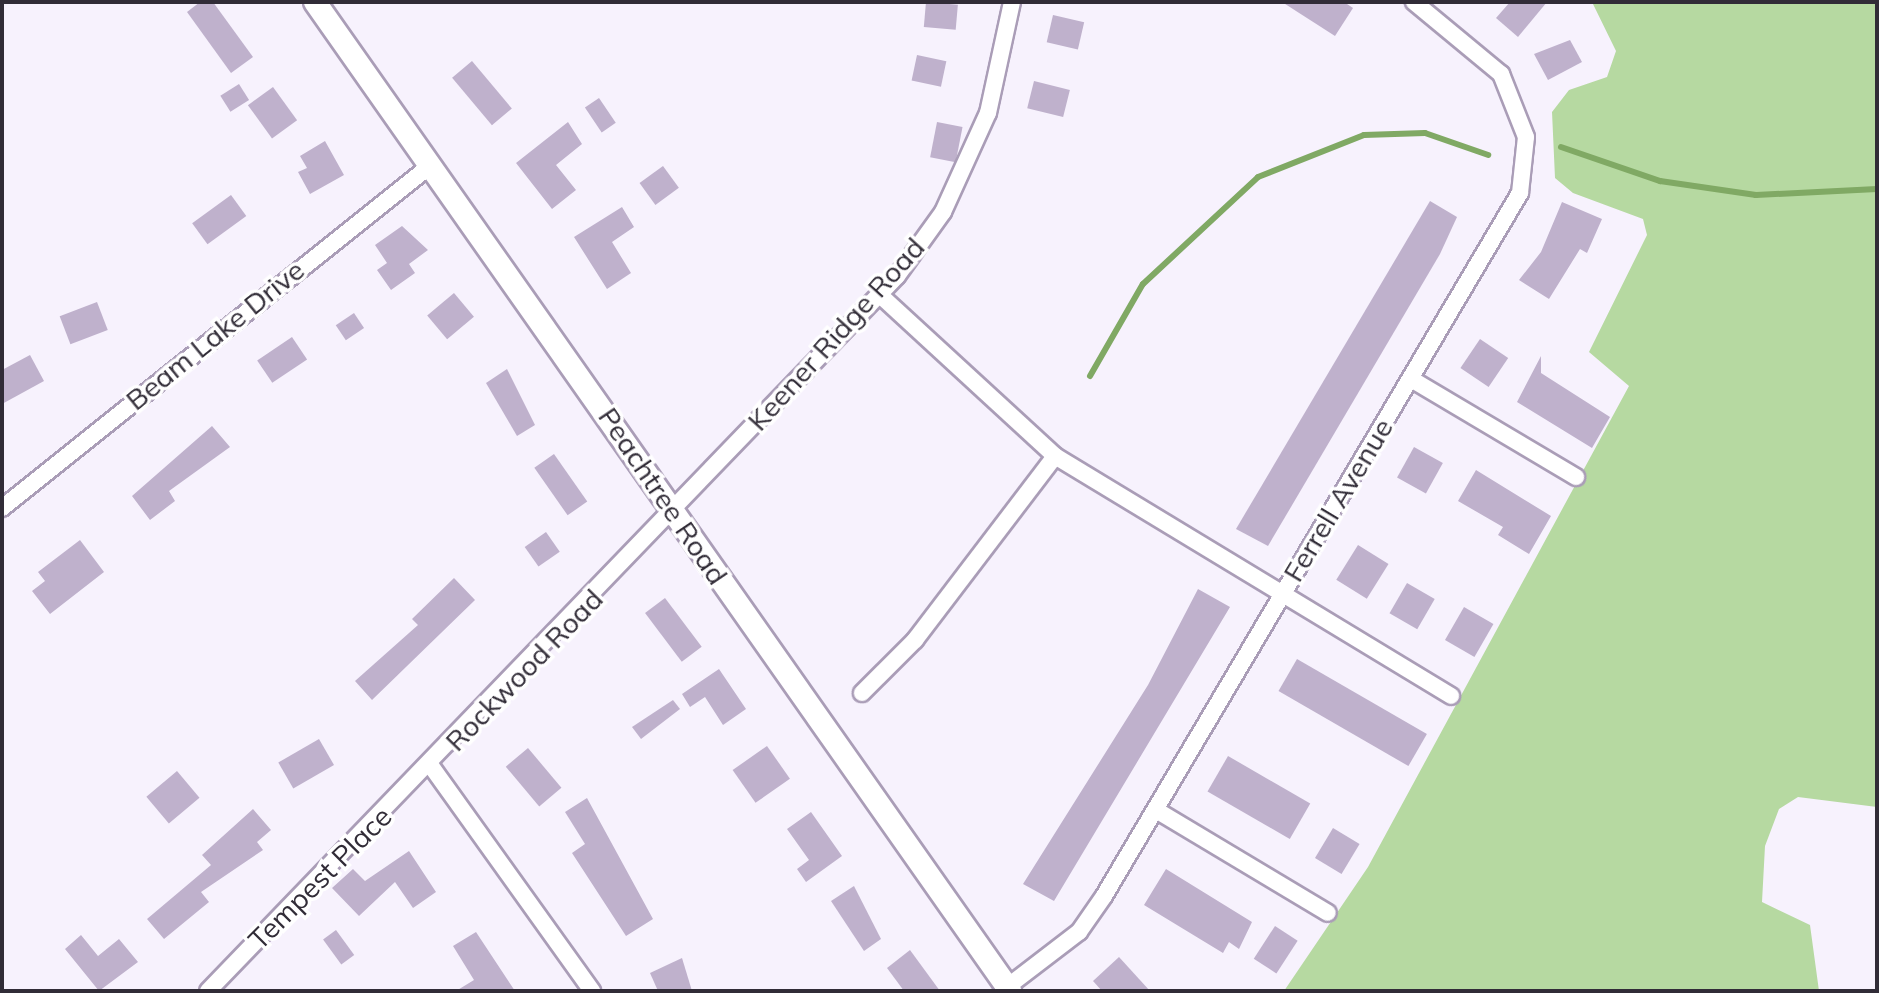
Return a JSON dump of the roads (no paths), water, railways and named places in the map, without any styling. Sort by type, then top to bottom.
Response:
[{"type":"street","name":"Peachtree Road","points":[[315,2],[1009,989]]},
{"type":"street","name":"Keener Ridge Road","points":[[672,510],[880,295],[943,212],[988,113],[1012,2]]},
{"type":"street","name":"Ferrell Avenue","points":[[1009,989],[1079,932],[1156,810],[1520,193],[1526,162],[1518,105],[1501,74],[1414,2]]},
{"type":"street","name":"Beam Lake Drive","points":[[2,508],[431,165]]},
{"type":"street","points":[[880,295],[1055,456],[1451,696]]},
{"type":"street","points":[[1411,379],[1576,477]]},
{"type":"street","points":[[862,693],[925,628],[1055,456]]},
{"type":"street","name":"Rockwood Road","points":[[592,991],[431,766],[672,510]]},
{"type":"street","name":"Tempest Place","points":[[208,991],[431,766]]},
{"type":"street","points":[[1156,810],[1328,913]]},
{"type":"waterway","points":[[1090,376],[1143,284],[1258,177],[1364,135],[1425,133],[1488,155]]},
{"type":"waterway","points":[[1561,147],[1660,181],[1756,195],[1877,189]]}]
